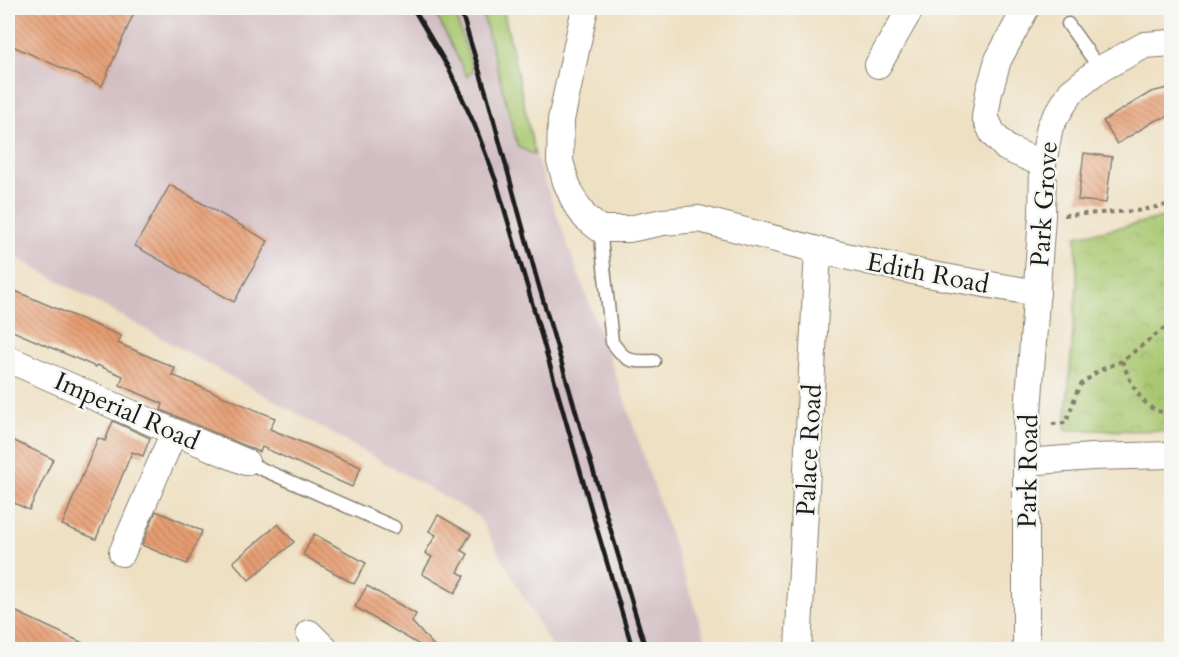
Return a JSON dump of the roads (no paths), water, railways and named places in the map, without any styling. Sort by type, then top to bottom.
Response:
[{"type":"street","points":[[585,8],[561,120],[560,161],[575,203],[585,217],[600,230]]},
{"type":"street","points":[[878,65],[910,8]]},
{"type":"street","points":[[1026,8],[998,60],[988,92],[985,117],[993,134],[1006,148],[1043,164]]},
{"type":"street","name":"Park Grove","points":[[1037,293],[1043,164],[1050,126],[1071,92],[1100,69],[1144,45],[1172,43]]},
{"type":"street","name":"Edith Road","points":[[600,230],[629,229],[663,222],[699,219],[818,250],[927,274],[1037,293]]},
{"type":"street","name":"Palace Road","points":[[798,650],[818,250]]},
{"type":"street","name":"Park Road","points":[[1026,650],[1027,426],[1037,293]]},
{"type":"street","name":"Imperial Road","points":[[8,359],[246,462]]},
{"type":"street","points":[[122,553],[174,432]]},
{"type":"street","points":[[1026,462],[1092,457],[1172,455]]},
{"type":"lane","points":[[1068,24],[1100,69]]},
{"type":"lane","points":[[600,230],[612,342],[622,357],[635,362],[654,361]]},
{"type":"lane","points":[[246,462],[394,527]]},
{"type":"railway","points":[[413,8],[449,69],[475,126],[496,181],[633,650]]},
{"type":"railway","points":[[460,8],[646,650]]}]
